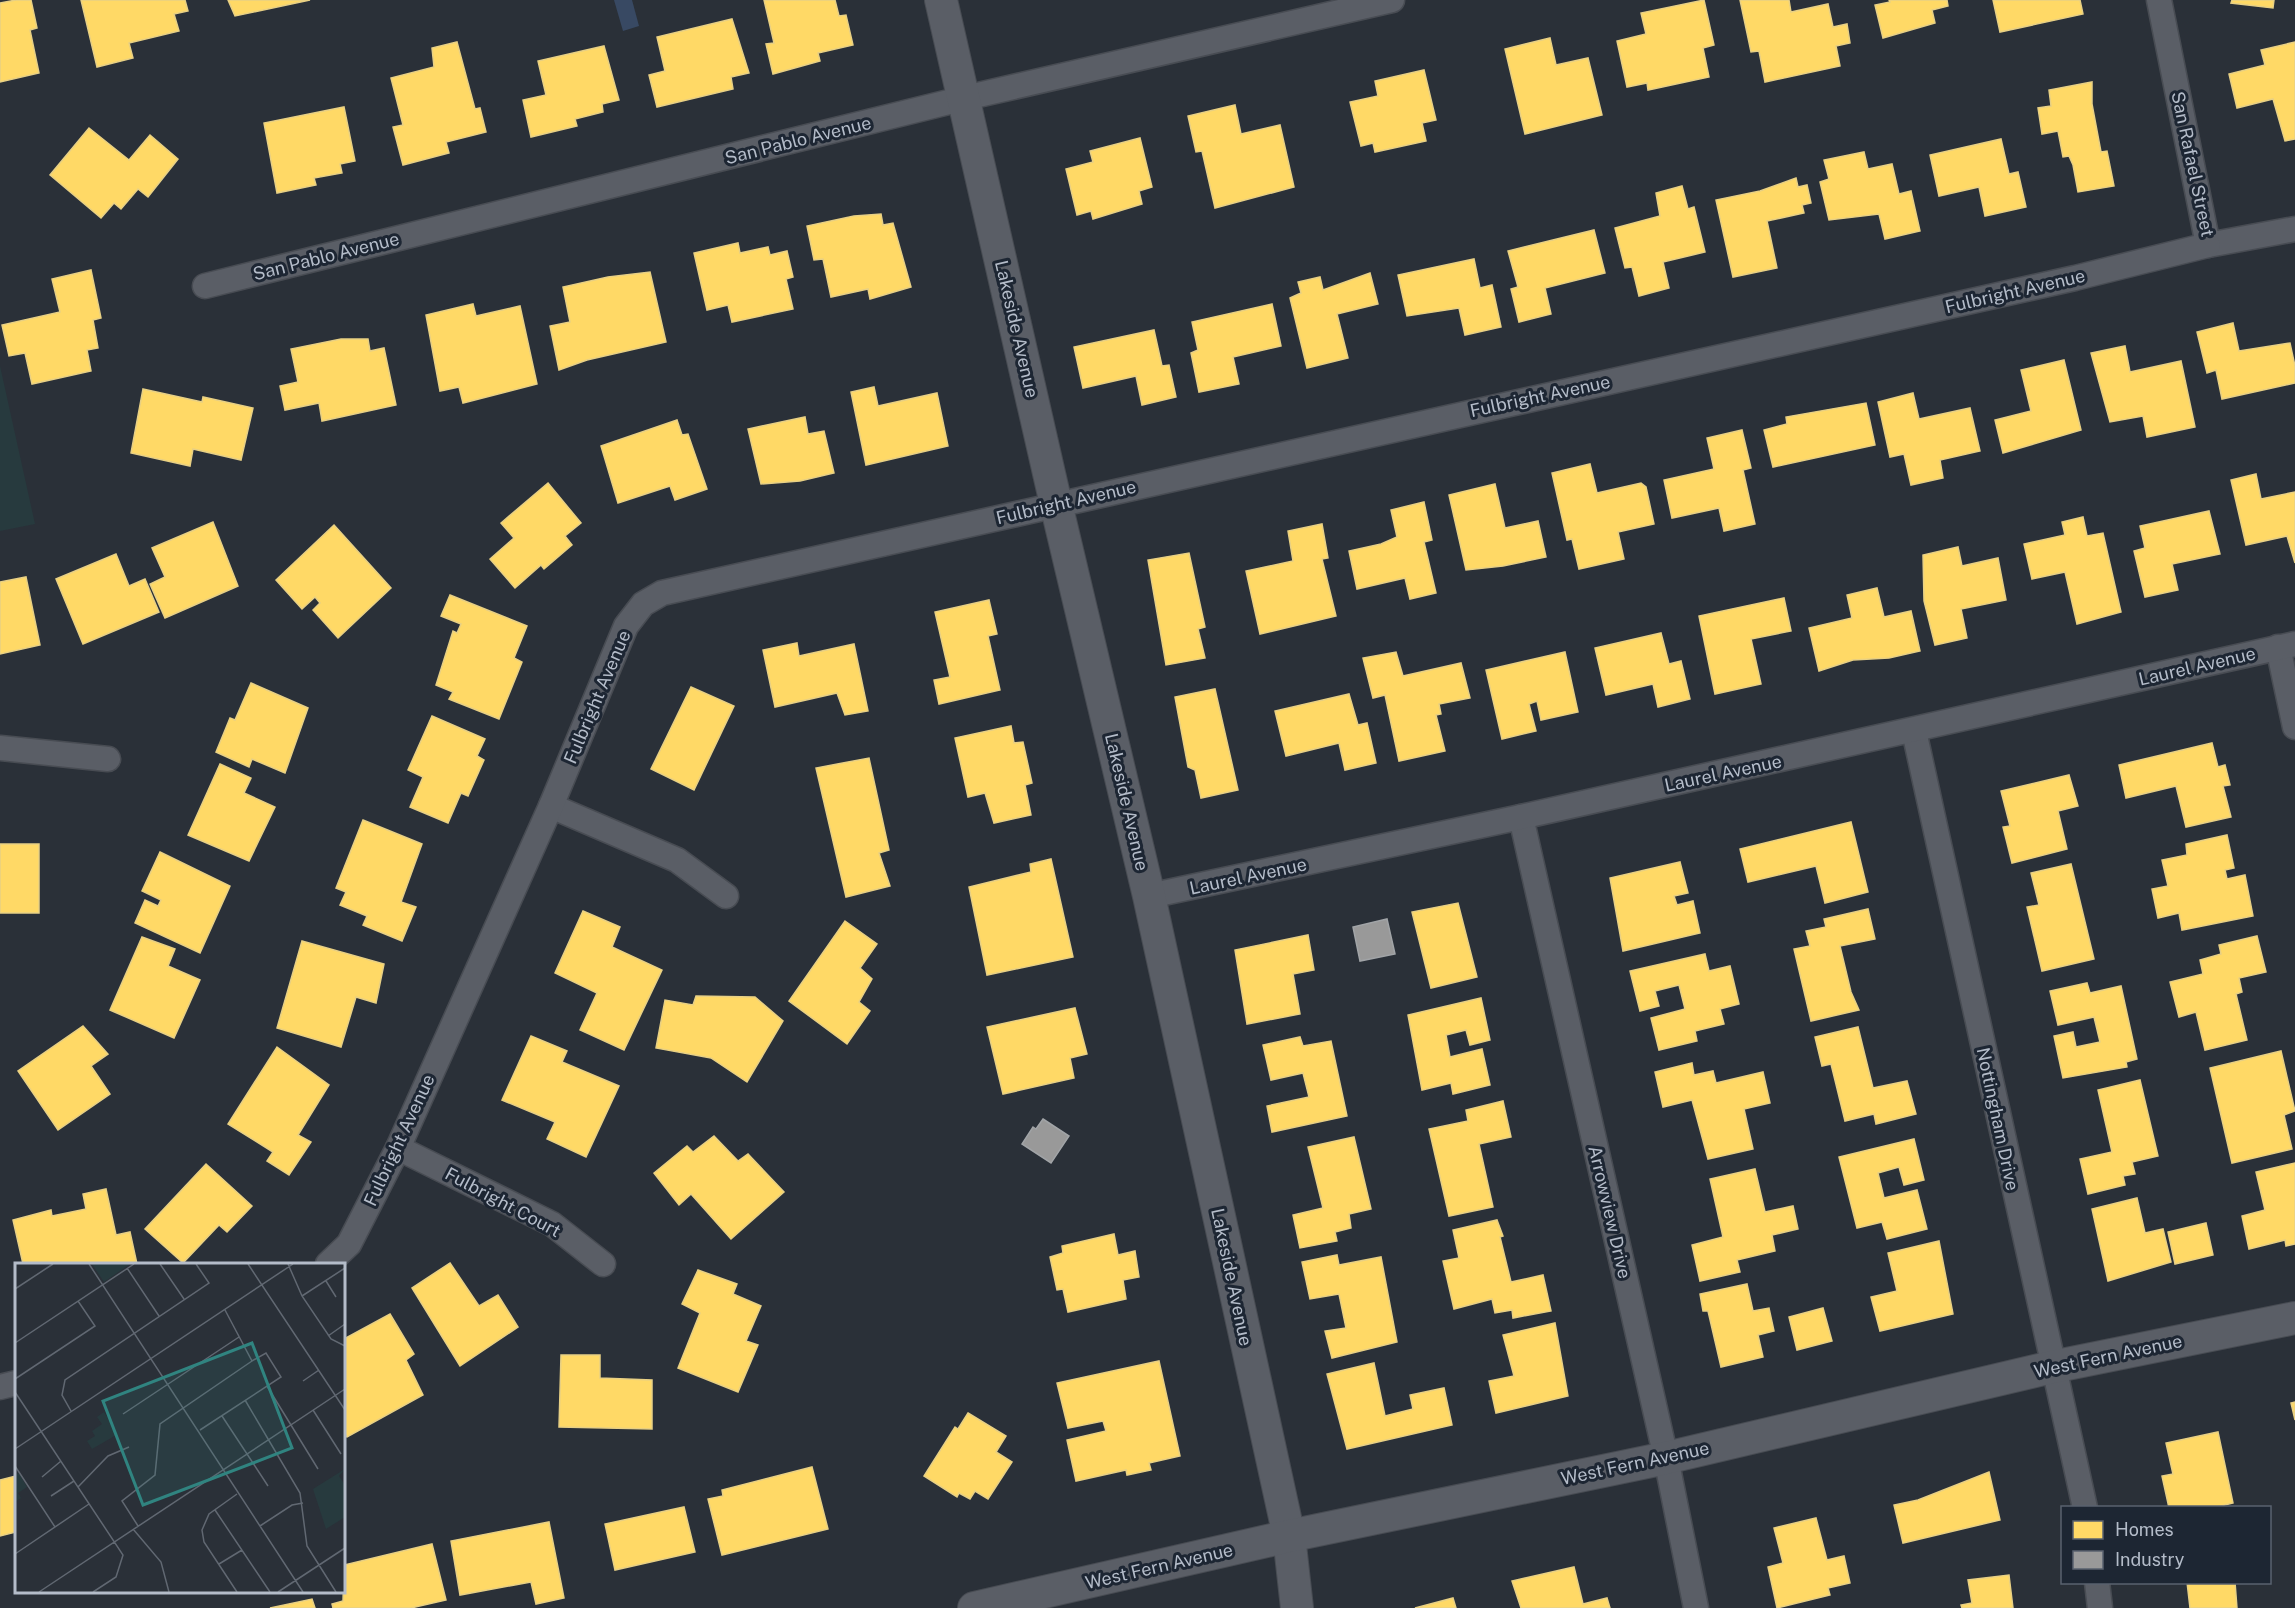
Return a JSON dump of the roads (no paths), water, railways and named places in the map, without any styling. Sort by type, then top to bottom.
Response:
[{"type":"street","name":"Lakeside Avenue","points":[[941,0],[1056,504],[1149,897],[1289,1536],[1297,1608]]},
{"type":"street","name":"San Pablo Avenue","points":[[205,286],[965,98],[1392,0]]},
{"type":"street","name":"San Rafael Street","points":[[2159,0],[2208,245],[2295,229]]},
{"type":"street","name":"Fulbright Avenue","points":[[329,1263],[349,1244],[398,1148],[551,807],[626,626],[643,604],[662,593],[2063,281],[2208,245]]},
{"type":"street","points":[[2286,646],[2295,727]]},
{"type":"street","name":"Laurel Avenue","points":[[1149,897],[1914,731],[2286,646]]},
{"type":"street","name":"Nottingham Drive","points":[[1914,731],[2052,1367],[2085,1506]]},
{"type":"street","points":[[0,748],[108,759]]},
{"type":"street","points":[[551,807],[677,860],[726,896]]},
{"type":"street","name":"Arrowview Drive","points":[[1521,817],[1666,1458],[1696,1608]]},
{"type":"street","name":"Fulbright Court","points":[[398,1148],[552,1224],[603,1264]]},
{"type":"street","name":"West Fern Avenue","points":[[974,1608],[1289,1536],[1666,1458],[2052,1367],[2295,1318]]},
{"type":"street","points":[[0,1387],[15,1383]]},
{"type":"street","points":[[2097,1584],[2100,1608]]},
{"type":"water","points":[[614,0],[632,0],[639,26],[623,31]]}]
